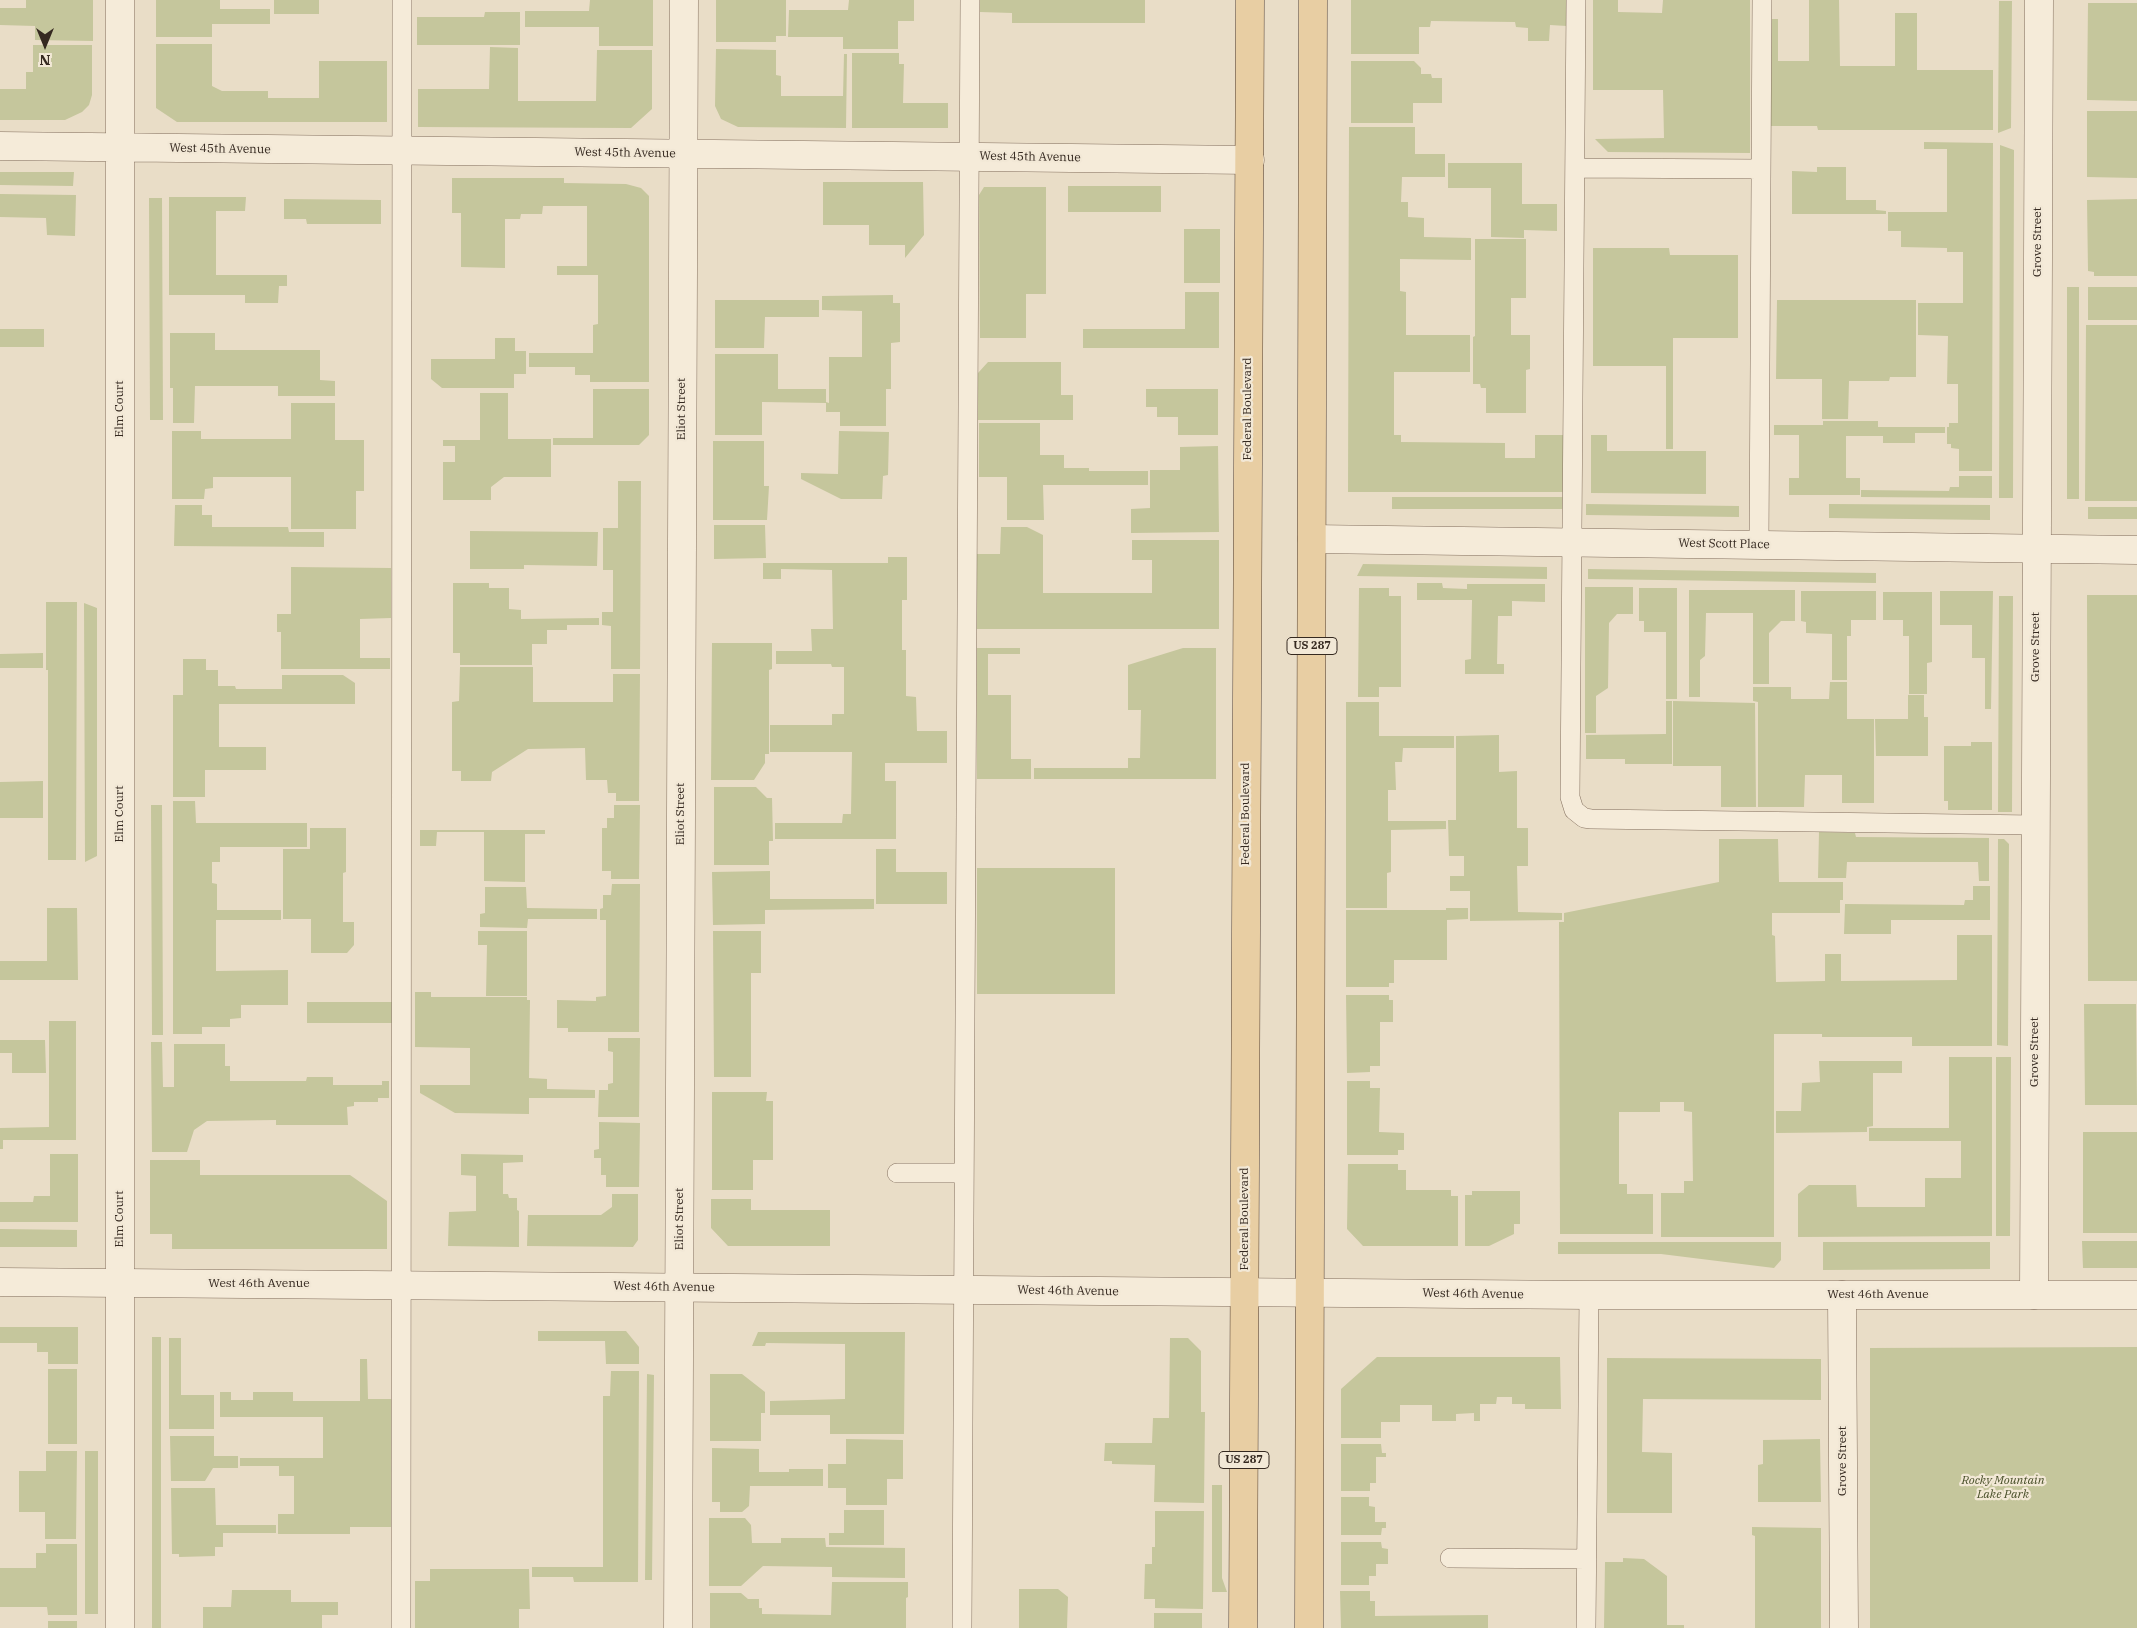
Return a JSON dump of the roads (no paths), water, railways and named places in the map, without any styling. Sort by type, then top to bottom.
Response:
[{"type":"main road","name":"Federal Boulevard","points":[[1243,1628],[1250,0]]},
{"type":"main road","name":"US 287","points":[[1309,1628],[1313,0]]},
{"type":"street","name":"Elm Court","points":[[120,0],[120,1628]]},
{"type":"street","name":"Eliot Street","points":[[678,1628],[684,0]]},
{"type":"street","name":"Grove Street","points":[[2034,1294],[2039,0]]},
{"type":"street","name":"West 45th Avenue","points":[[0,146],[1250,160]]},
{"type":"street","name":"West Scott Place","points":[[1312,539],[2137,550]]},
{"type":"street","name":"West 46th Avenue","points":[[0,1282],[1589,1295],[2137,1294]]},
{"type":"street","name":"Grove Street","points":[[1842,1294],[1844,1628]]},
{"type":"lane","points":[[401,1628],[402,0]]},
{"type":"lane","points":[[962,1628],[970,0]]},
{"type":"lane","points":[[1576,0],[1570,797],[1574,810],[1578,815],[1591,819],[2035,825]]},
{"type":"lane","points":[[1759,545],[1762,0]]},
{"type":"lane","points":[[1575,168],[1761,169]]},
{"type":"lane","points":[[897,1174],[964,1174]]},
{"type":"lane","points":[[1586,1628],[1589,1295]]},
{"type":"lane","points":[[1450,1558],[1587,1559]]},
{"type":"park label","name":"Rocky Mountain Lake Park","points":[[2003,1488]]}]
